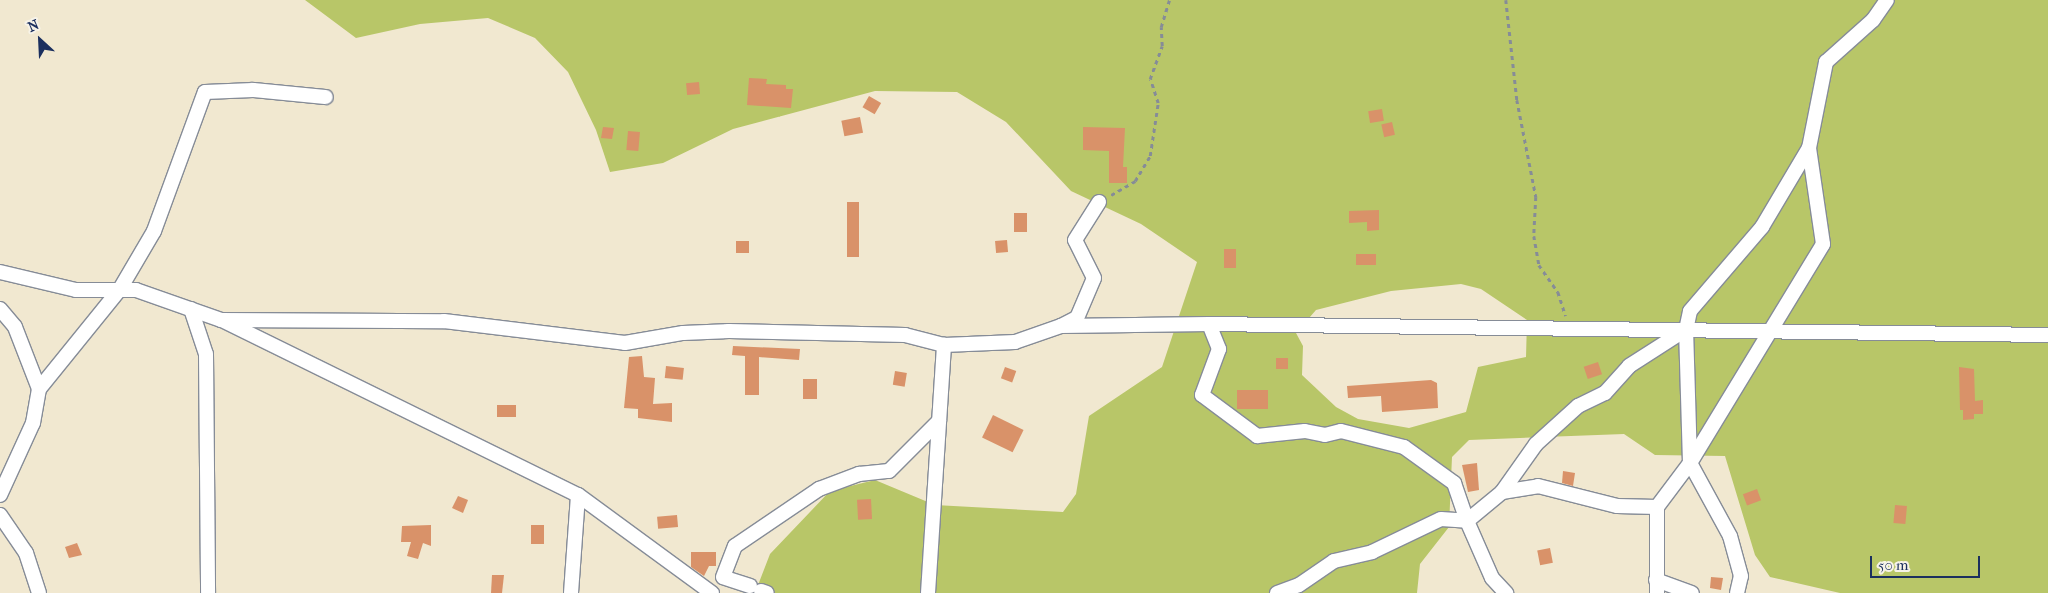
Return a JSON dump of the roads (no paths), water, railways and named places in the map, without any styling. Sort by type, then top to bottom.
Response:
[{"type":"street","points":[[1692,593],[1656,586],[1657,507],[1690,463],[1774,330],[1823,244],[1809,148],[1826,62],[1873,20],[1887,0]]},
{"type":"street","points":[[39,389],[120,289],[154,231],[205,92],[253,90],[326,97]]},
{"type":"street","points":[[1737,593],[1741,576],[1730,536],[1690,463],[1686,330],[1690,311],[1762,227],[1809,148]]},
{"type":"street","points":[[221,320],[444,321],[625,343],[683,333],[729,331],[905,335],[944,345],[1015,342],[1078,318],[1094,278],[1075,240],[1099,202]]},
{"type":"street","points":[[0,272],[76,290],[136,290],[221,320],[578,495],[712,593]]},
{"type":"street","points":[[0,309],[15,327],[39,389],[38,405],[30,431],[0,494]]},
{"type":"street","points":[[191,309],[206,354],[208,593]]},
{"type":"street","points":[[1060,326],[1209,324],[2048,335]]},
{"type":"street","points":[[1209,324],[1220,349],[1202,396],[1257,436],[1305,432],[1325,435],[1341,431],[1404,447],[1454,483],[1466,521],[1492,578],[1506,593]]},
{"type":"street","points":[[1276,593],[1299,585],[1334,561],[1372,552],[1441,519],[1466,521],[1502,492],[1536,444],[1578,406],[1605,393],[1629,366],[1686,330]]},
{"type":"street","points":[[928,593],[944,345]]},
{"type":"street","points":[[759,590],[723,577],[735,546],[819,489],[860,474],[889,471],[939,421]]},
{"type":"street","points":[[1502,492],[1538,486],[1617,506],[1657,507]]},
{"type":"street","points":[[571,593],[578,495]]},
{"type":"street","points":[[0,515],[26,553],[39,593]]}]
